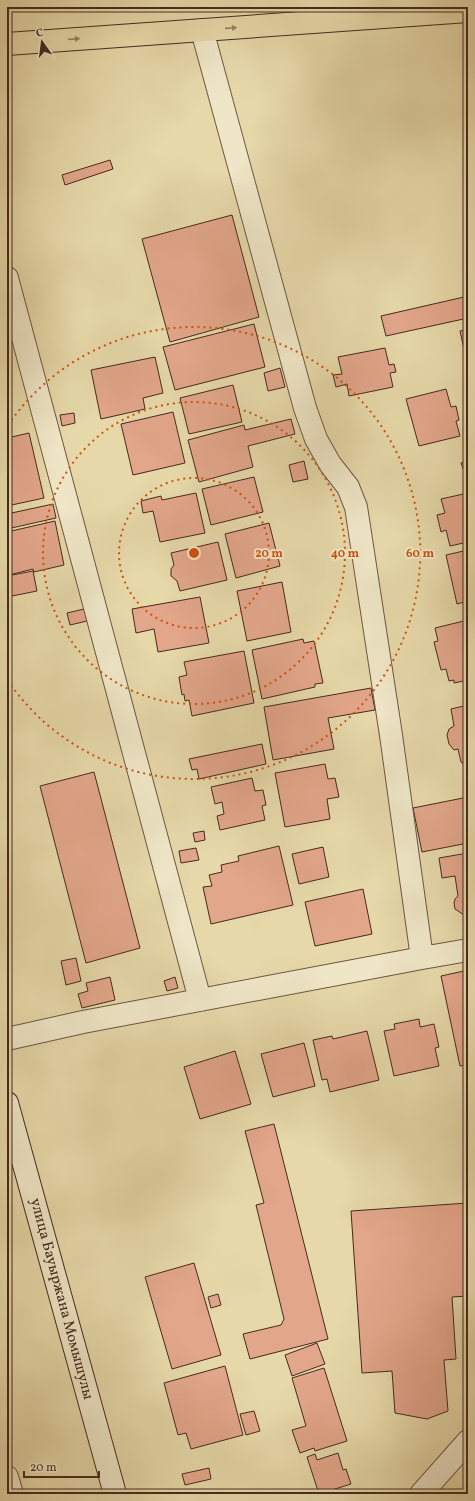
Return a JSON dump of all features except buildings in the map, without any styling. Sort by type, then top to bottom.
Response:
[{"type":"highway","points":[[7,44],[468,11]]},
{"type":"street","points":[[202,30],[305,408],[316,439],[330,464],[348,486],[356,507],[392,735],[422,958]]},
{"type":"street","points":[[7,278],[200,1000]]},
{"type":"street","points":[[7,1039],[83,1022],[468,950]]},
{"type":"street","name":"улица Бауыржана Момышулы","points":[[7,1103],[115,1494]]},
{"type":"street","points":[[421,1494],[468,1440]]},
{"type":"street","points":[[7,1477],[12,1494]]}]
